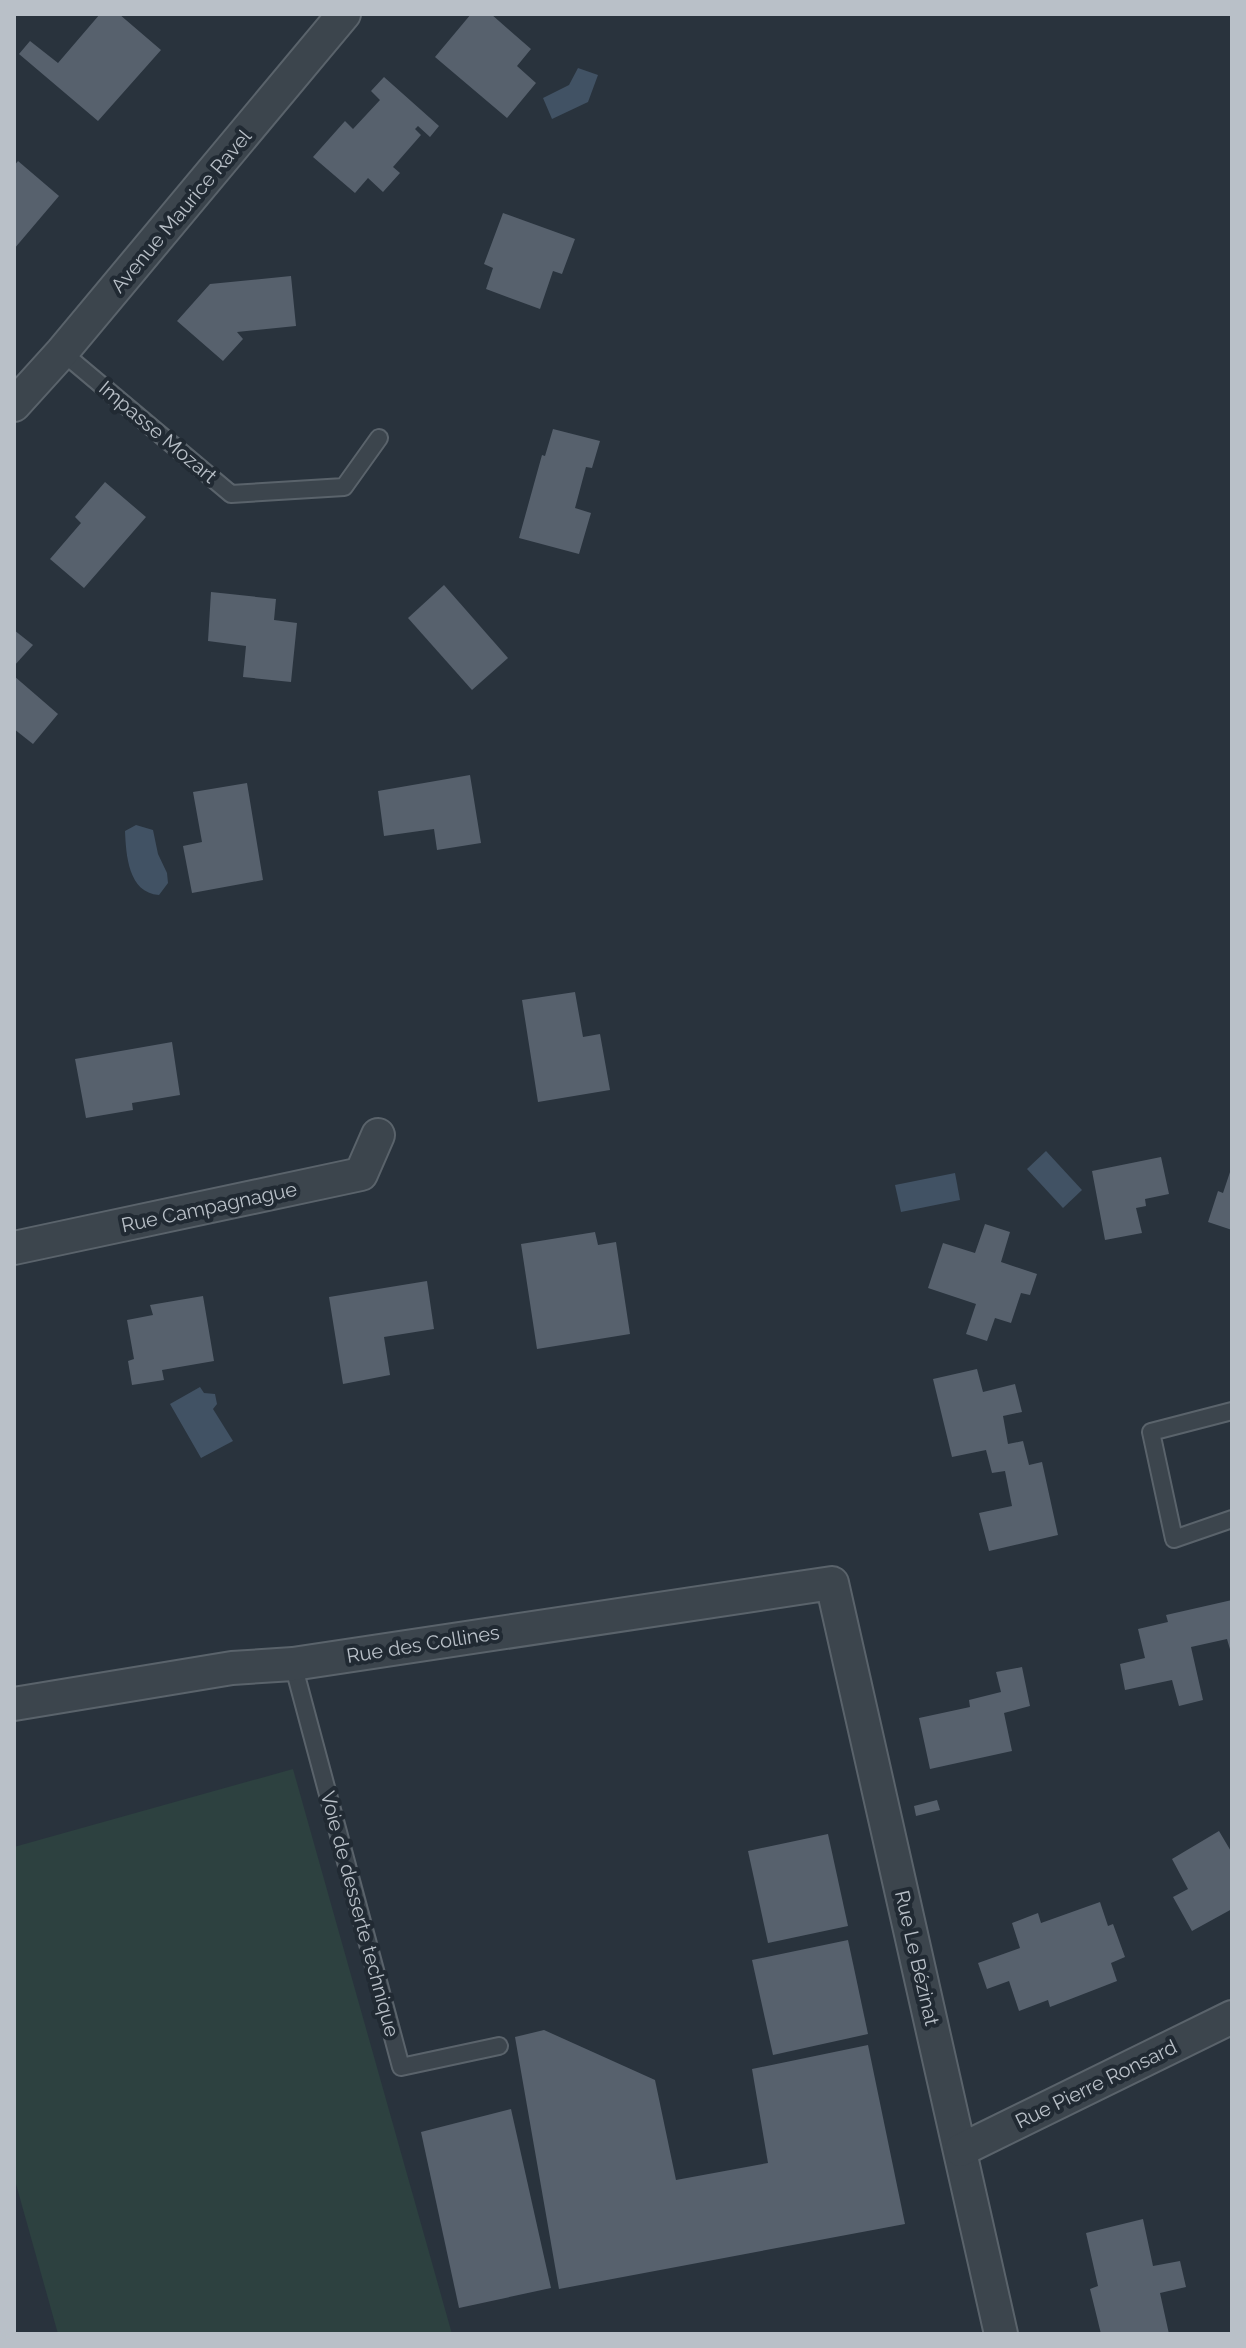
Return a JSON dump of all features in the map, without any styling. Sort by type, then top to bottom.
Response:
[{"type":"street","name":"Avenue Maurice Ravel","points":[[14,405],[62,352],[344,14]]},
{"type":"street","name":"Rue Campagnague","points":[[14,1248],[361,1174],[378,1135]]},
{"type":"street","name":"Rue des Collines","points":[[14,1704],[232,1668],[293,1664],[832,1583]]},
{"type":"street","name":"Rue Le Bézinat","points":[[832,1583],[1001,2334]]},
{"type":"street","name":"Rue Pierre Ronsard","points":[[961,2150],[1232,2017]]},
{"type":"lane","name":"Impasse Mozart","points":[[62,352],[231,494],[344,487],[379,438]]},
{"type":"lane","points":[[1232,1411],[1151,1432],[1174,1539],[1232,1519]]},
{"type":"lane","name":"Voie de desserte technique","points":[[293,1664],[401,2067],[499,2046]]},
{"type":"green space","points":[[293,1769],[452,2334],[58,2334],[14,2177],[14,1847]]},
{"type":"water","points":[[578,68],[598,75],[588,102],[552,119],[543,98],[569,85]]},
{"type":"water","points":[[136,825],[153,830],[168,883],[159,895],[141,887],[131,871],[125,831]]},
{"type":"water","points":[[1046,1151],[1082,1190],[1063,1208],[1027,1169]]},
{"type":"water","points":[[955,1173],[960,1200],[901,1212],[895,1185]]},
{"type":"water","points":[[200,1387],[204,1393],[215,1394],[217,1404],[213,1409],[233,1441],[201,1458],[170,1404]]},
{"type":"building","points":[[100,14],[119,14],[161,50],[98,121],[19,54],[30,41],[58,63]]},
{"type":"building","points":[[471,14],[491,14],[531,49],[517,66],[536,83],[507,118],[435,57]]},
{"type":"building","points":[[384,77],[439,126],[430,137],[418,126],[415,129],[421,135],[393,167],[400,173],[383,192],[368,178],[355,193],[313,157],[345,121],[353,129],[380,100],[371,91]]},
{"type":"building","points":[[18,161],[59,196],[14,249],[14,166]]},
{"type":"building","points":[[503,213],[575,239],[562,274],[553,271],[540,309],[486,289],[493,268],[484,264]]},
{"type":"building","points":[[291,276],[296,326],[237,332],[243,339],[223,361],[177,321],[210,284]]},
{"type":"building","points":[[553,429],[600,441],[592,468],[586,467],[575,508],[591,513],[579,554],[519,538],[542,455],[545,456]]},
{"type":"building","points":[[105,482],[146,517],[84,588],[50,559],[81,523],[75,517]]},
{"type":"building","points":[[444,585],[508,658],[472,690],[408,618]]},
{"type":"building","points":[[211,592],[276,599],[274,620],[297,623],[291,682],[243,677],[246,646],[208,641]]},
{"type":"building","points":[[14,630],[33,645],[14,666]]},
{"type":"building","points":[[14,676],[58,714],[33,744],[14,729]]},
{"type":"building","points":[[470,775],[481,843],[437,850],[434,829],[384,836],[378,791]]},
{"type":"building","points":[[247,783],[263,880],[192,893],[183,846],[202,842],[193,792]]},
{"type":"building","points":[[575,992],[583,1037],[600,1034],[610,1090],[538,1102],[522,1000]]},
{"type":"building","points":[[172,1042],[180,1095],[132,1103],[133,1110],[86,1118],[75,1059]]},
{"type":"building","points":[[1161,1157],[1169,1194],[1145,1199],[1146,1206],[1136,1208],[1142,1233],[1105,1240],[1092,1171]]},
{"type":"building","points":[[1232,1166],[1232,1230],[1208,1222],[1218,1191],[1223,1193]]},
{"type":"building","points":[[985,1224],[1010,1232],[1001,1262],[1037,1274],[1030,1295],[1021,1293],[1011,1323],[995,1318],[987,1341],[966,1334],[976,1304],[928,1288],[943,1243],[975,1253]]},
{"type":"building","points":[[595,1232],[598,1245],[616,1242],[630,1334],[537,1349],[521,1244]]},
{"type":"building","points":[[427,1281],[434,1329],[384,1337],[390,1375],[343,1384],[329,1297]]},
{"type":"building","points":[[203,1296],[214,1361],[162,1370],[164,1380],[132,1385],[128,1361],[134,1359],[127,1320],[153,1315],[150,1305]]},
{"type":"building","points":[[977,1369],[983,1392],[1015,1384],[1022,1412],[1003,1416],[1008,1444],[1023,1441],[1029,1465],[1042,1462],[1058,1535],[989,1551],[979,1513],[1012,1506],[1005,1471],[992,1473],[986,1450],[952,1457],[933,1379]]},
{"type":"building","points":[[1232,1600],[1232,1656],[1227,1639],[1191,1647],[1203,1700],[1179,1706],[1172,1680],[1125,1690],[1120,1664],[1145,1658],[1138,1629],[1168,1622],[1166,1615]]},
{"type":"building","points":[[1022,1667],[1030,1706],[1004,1713],[1012,1751],[930,1769],[919,1718],[970,1707],[969,1700],[1001,1692],[996,1672]]},
{"type":"building","points":[[937,1800],[940,1810],[916,1816],[914,1806]]},
{"type":"building","points":[[1219,1831],[1232,1853],[1232,1909],[1192,1931],[1173,1897],[1188,1889],[1172,1859]]},
{"type":"building","points":[[828,1834],[848,1926],[768,1943],[748,1851]]},
{"type":"building","points":[[1100,1902],[1108,1926],[1113,1924],[1125,1957],[1111,1963],[1117,1981],[1050,2007],[1048,2000],[1019,2011],[1009,1981],[987,1989],[978,1963],[1020,1948],[1012,1923],[1038,1913],[1041,1923]]},
{"type":"building","points":[[848,1940],[868,2034],[773,2055],[752,1960]]},
{"type":"building","points":[[544,2030],[655,2080],[676,2180],[768,2163],[752,2069],[868,2045],[905,2224],[559,2289],[515,2037]]},
{"type":"building","points":[[511,2109],[551,2288],[459,2308],[421,2132]]},
{"type":"building","points":[[1143,2219],[1153,2266],[1180,2261],[1186,2287],[1160,2293],[1169,2334],[1101,2334],[1090,2289],[1098,2286],[1086,2233]]}]
